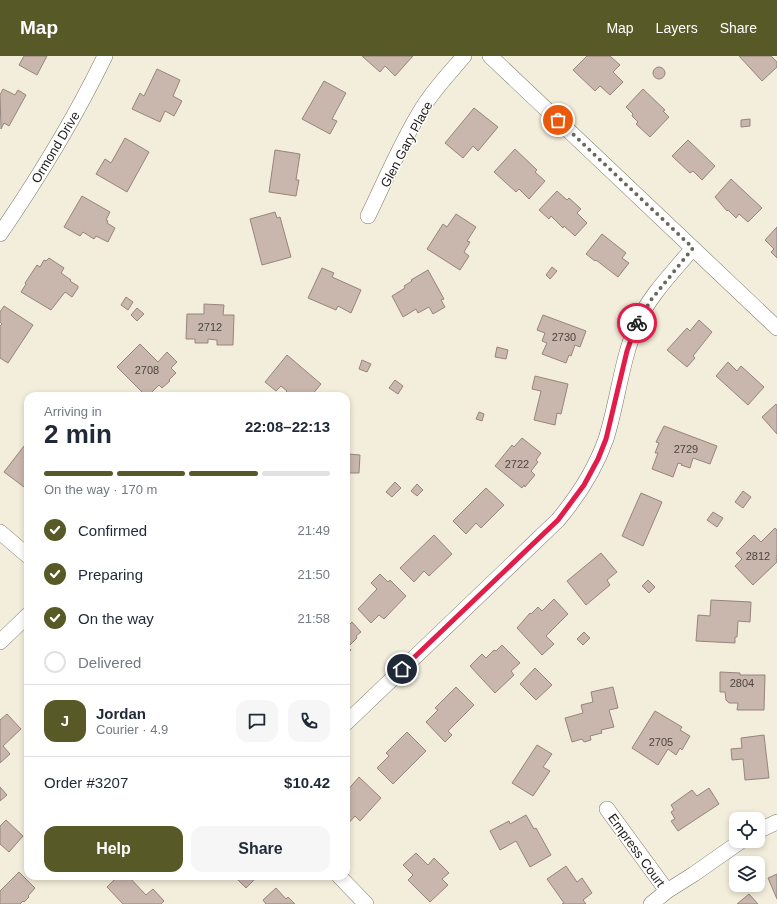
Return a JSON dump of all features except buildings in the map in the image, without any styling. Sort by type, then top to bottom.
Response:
[{"type":"street","name":"Ormond Drive","points":[[0,234],[23,201],[70,124],[105,56]]},
{"type":"street","name":"Glen Gary Place","points":[[368,216],[420,111],[439,85],[464,56]]},
{"type":"street","points":[[490,56],[777,328]]},
{"type":"street","points":[[350,719],[558,520],[575,498],[598,459],[606,439],[627,351],[637,324],[651,300],[693,248]]},
{"type":"street","points":[[0,532],[24,553]]},
{"type":"street","points":[[0,642],[24,619]]},
{"type":"street","name":"Empress Court","points":[[607,809],[667,891]]},
{"type":"street","points":[[765,828],[777,822]]},
{"type":"street","points":[[650,904],[731,848]]},
{"type":"street","points":[[343,880],[366,904]]},
{"type":"way so far","points":[[558,120],[693,248],[651,300],[637,323]]},
{"type":"route","points":[[402,669],[558,520],[584,485],[598,459],[606,439],[627,351],[637,323]]}]
